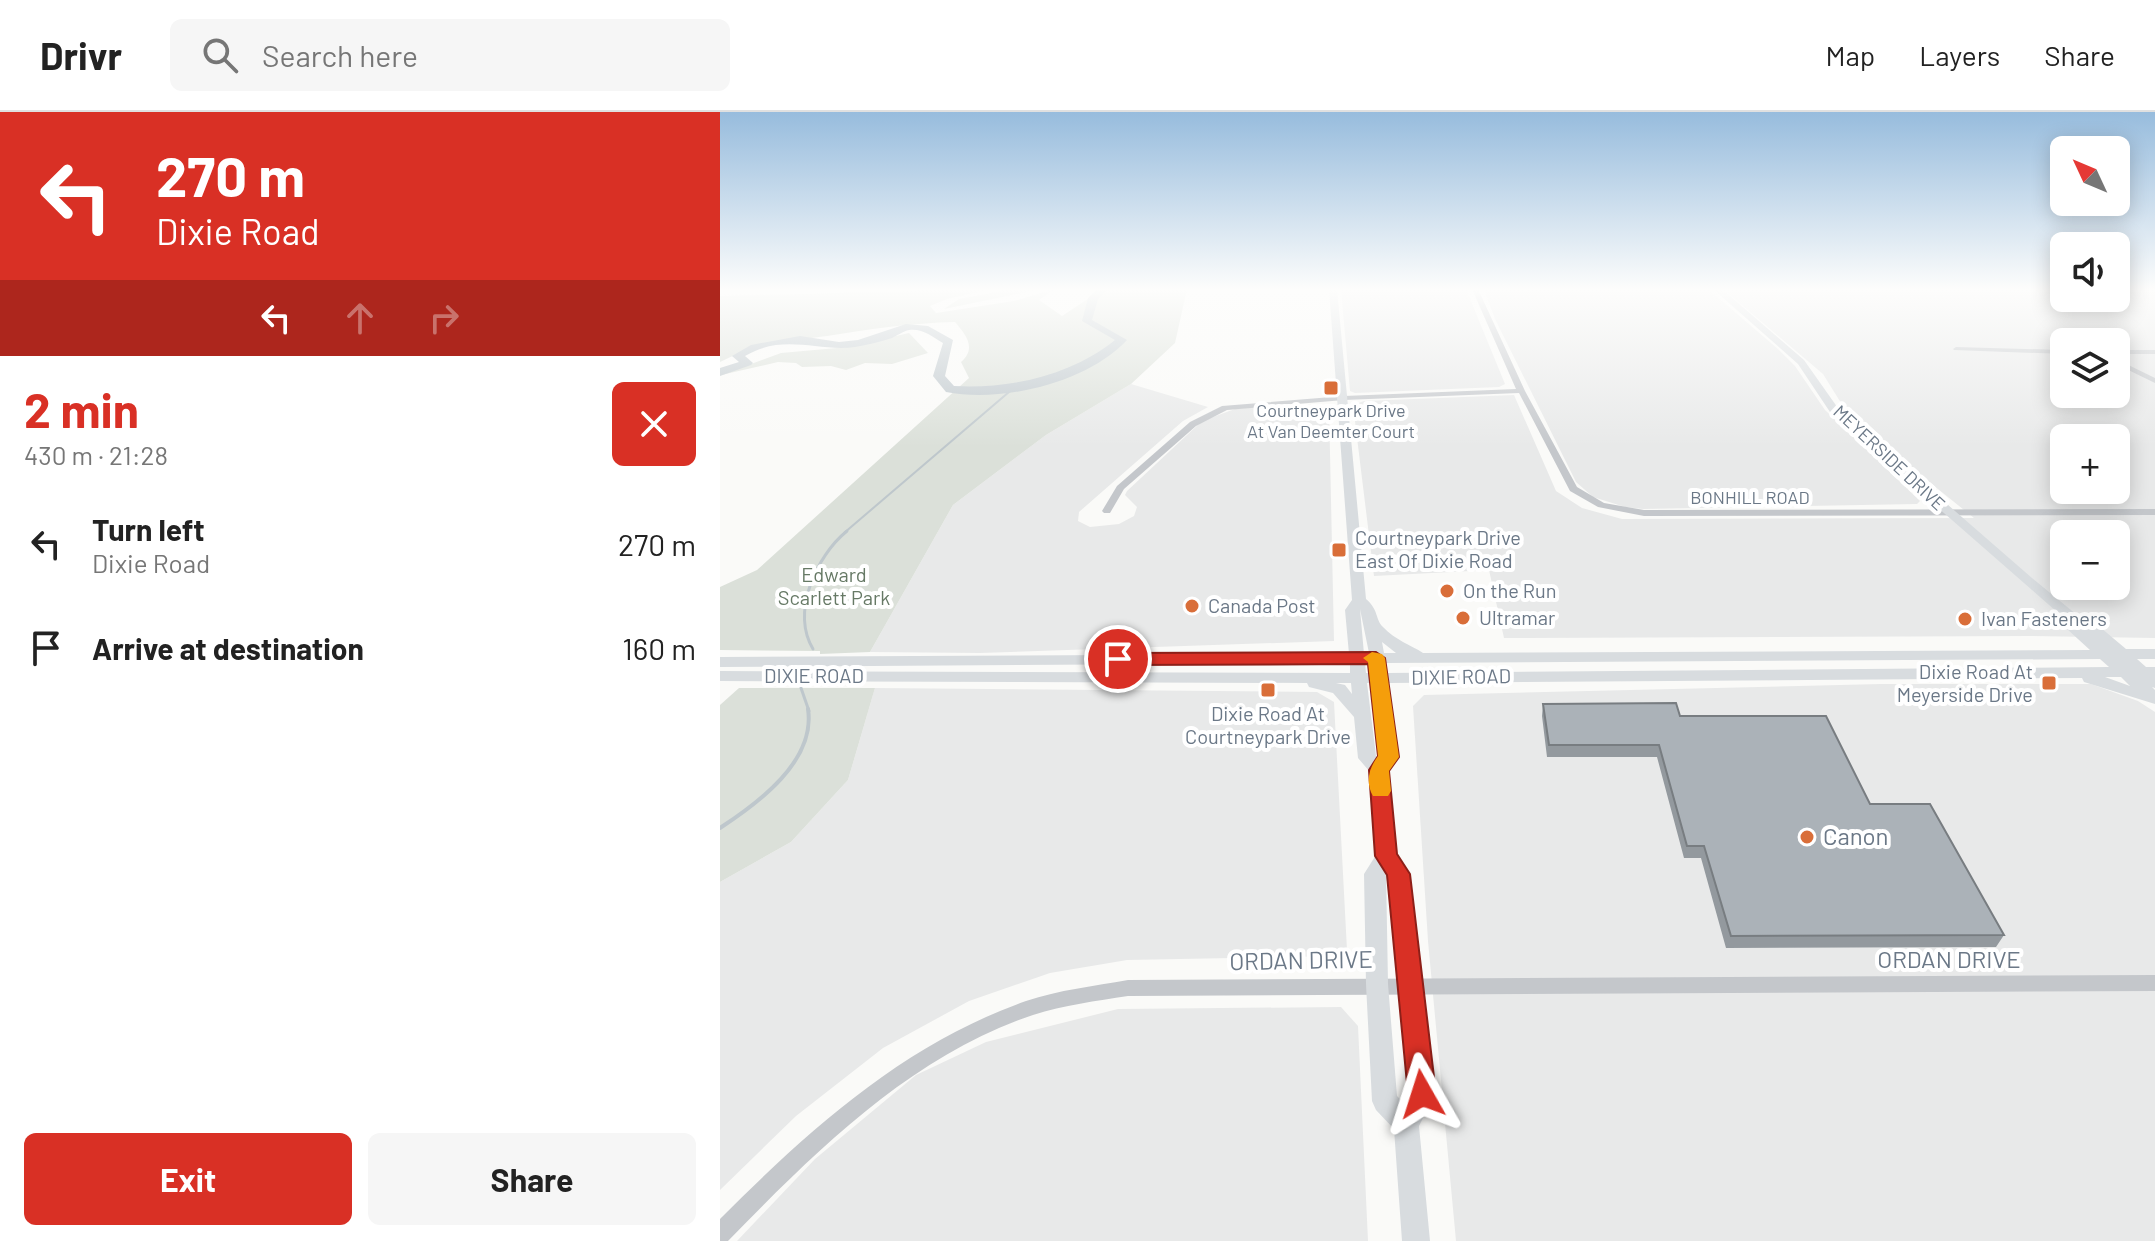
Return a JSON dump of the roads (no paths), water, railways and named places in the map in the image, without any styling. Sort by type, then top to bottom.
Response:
[{"type":"main road","points":[[1338,342],[1359,600],[1352,610],[1357,658],[1381,704],[1389,757],[1379,770]]},
{"type":"main road","name":"MEYERSIDE DRIVE","points":[[1778,342],[1794,355],[1836,413],[2072,618],[2089,625],[2151,676]]},
{"type":"main road","points":[[1359,600],[1369,609],[1376,658],[1369,678],[1363,717],[1367,758],[1379,770],[1386,856],[1398,874],[1422,1094],[1406,1124],[1416,1241]]},
{"type":"main road","name":"MEYERSIDE DRIVE","points":[[2072,618],[2072,626],[2155,700]]},
{"type":"main road","points":[[2089,625],[2155,652]]},
{"type":"main road","points":[[1373,627],[1402,650],[1425,657]]},
{"type":"main road","points":[[1320,658],[1346,644],[1355,631]]},
{"type":"main road","name":"DIXIE ROAD","points":[[720,662],[2155,652]]},
{"type":"main road","points":[[844,676],[857,661]]},
{"type":"main road","name":"DIXIE ROAD","points":[[720,676],[1369,678],[2125,672],[2151,676]]},
{"type":"main road","points":[[2069,673],[2155,700]]},
{"type":"main road","points":[[1286,676],[1339,689],[1363,717]]},
{"type":"main road","points":[[1381,704],[1390,689],[1422,677]]},
{"type":"main road","points":[[1386,856],[1374,874],[1385,1101],[1406,1124]]},
{"type":"street","name":"BONHILL ROAD","points":[[1499,342],[1573,489],[1601,505],[1644,513],[2155,512]]},
{"type":"street","points":[[1956,349],[2050,352]]},
{"type":"street","points":[[2130,352],[2155,352]]},
{"type":"street","points":[[2130,368],[2155,381]]},
{"type":"street","points":[[1107,511],[1120,488],[1201,418],[1225,408],[1344,398],[1521,391]]},
{"type":"street","name":"ORDAN DRIVE","points":[[720,1234],[833,1125],[893,1077],[950,1040],[1030,1008],[1128,988],[1377,984],[2155,983]]},
{"type":"waterway","points":[[720,372],[747,363],[738,356],[751,348],[785,342]]},
{"type":"waterway","points":[[817,342],[839,345],[863,342]]},
{"type":"waterway","points":[[948,342],[939,376],[950,389],[970,390],[1041,381],[1087,364],[1120,342]]},
{"type":"waterway","points":[[844,533],[1016,386]]},
{"type":"waterway","points":[[813,649],[805,618],[810,586],[826,555],[847,531]]},
{"type":"waterway","points":[[801,688],[809,711]]},
{"type":"waterway","points":[[720,828],[767,793],[794,763],[808,728],[808,709]]},
{"type":"place","name":"Courtneypark Drive At Van Deemter Court","points":[[1331,388]]},
{"type":"place","name":"Courtneypark Drive East Of Dixie Road","points":[[1339,550]]},
{"type":"place","name":"On the Run","points":[[1447,591]]},
{"type":"place","name":"Canada Post","points":[[1192,606]]},
{"type":"place","name":"Ultramar","points":[[1463,618]]},
{"type":"place","name":"Ivan Fasteners","points":[[1965,619]]},
{"type":"place","name":"Dixie Road At Meyerside Drive","points":[[2049,683]]},
{"type":"place","name":"Dixie Road At Courtneypark Drive","points":[[1268,690]]},
{"type":"place","name":"Canon","points":[[1807,837]]},
{"type":"park label","name":"Edward Scarlett Park","points":[[834,586]]}]
